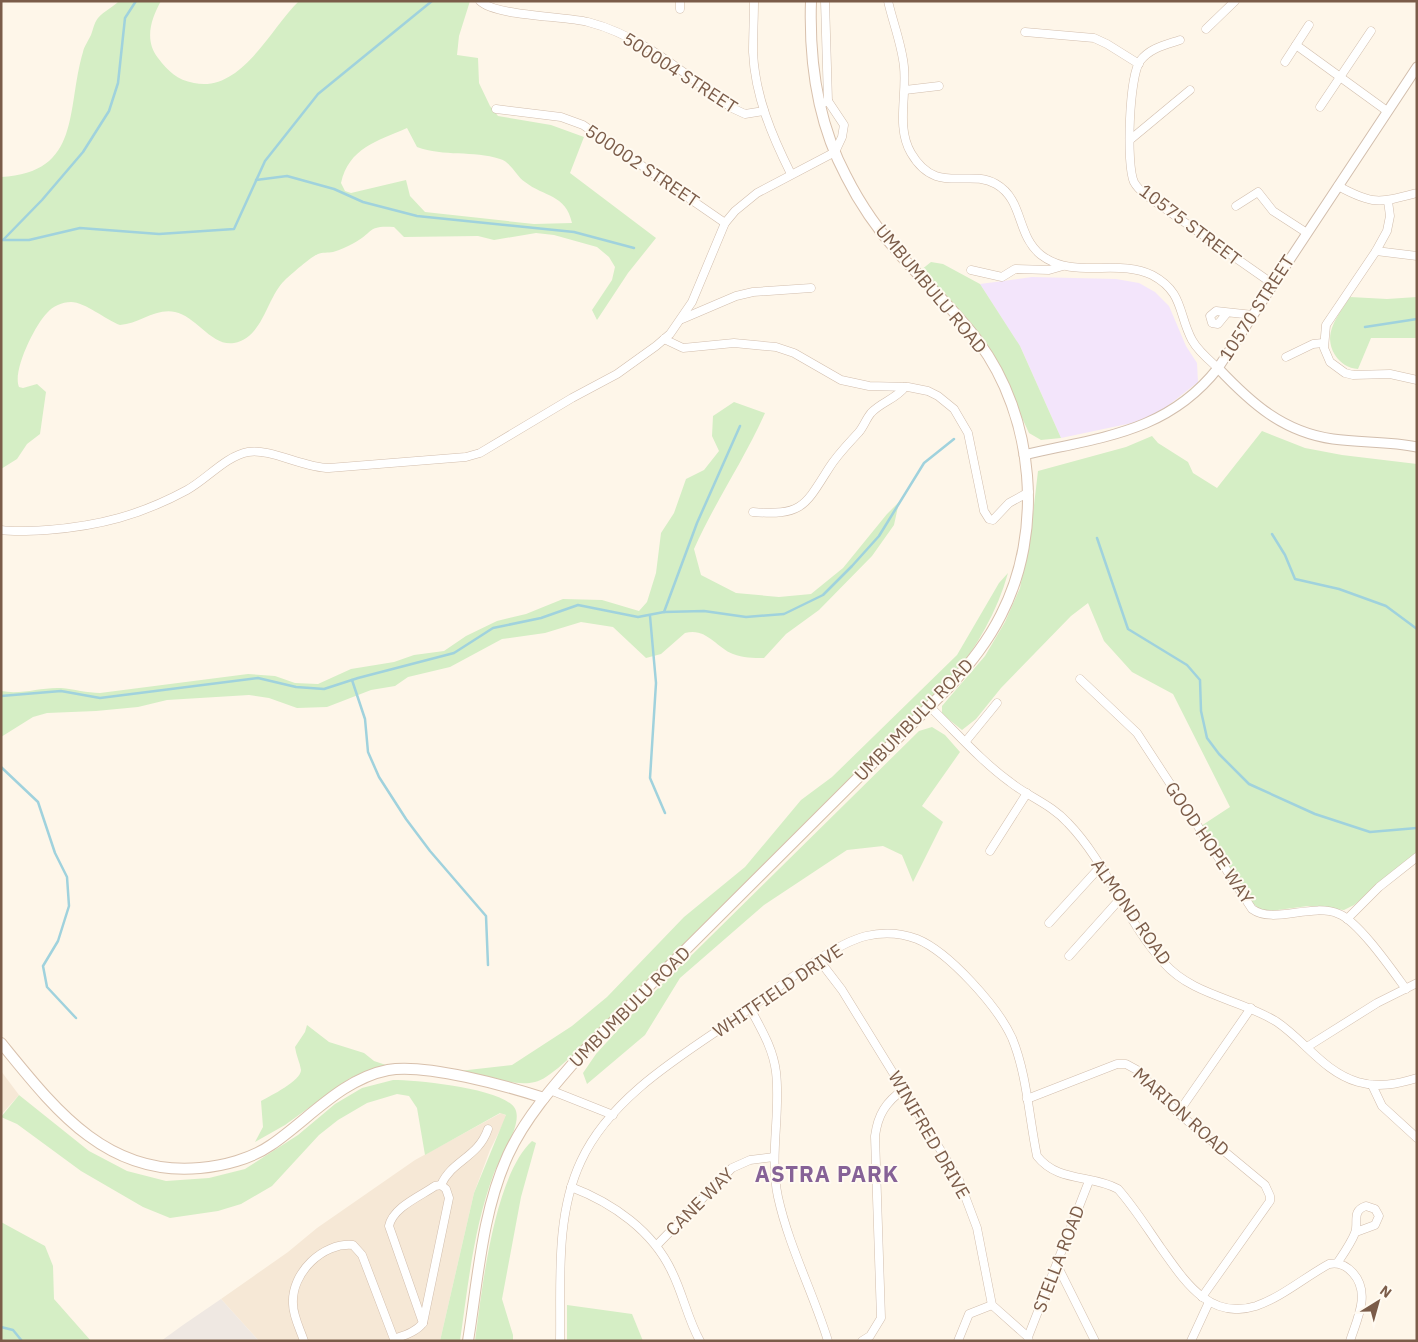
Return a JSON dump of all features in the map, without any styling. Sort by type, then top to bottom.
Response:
[{"type":"main road","name":"UMBUMBULU ROAD","points":[[468,1341],[484,1238],[496,1187],[509,1153],[547,1094],[584,1051],[930,707],[982,649],[1007,602],[1019,568],[1029,511],[1029,492],[1024,454],[1012,409],[992,362],[966,326],[902,258],[875,223],[849,182],[835,152],[812,60],[811,1]]},
{"type":"main road","points":[[1,1043],[63,1116],[92,1139],[131,1159],[150,1165],[172,1168],[211,1167],[252,1155],[269,1147],[356,1081],[390,1070],[423,1070],[547,1094]]},
{"type":"street","name":"500004 STREET","points":[[480,1],[492,9],[575,19],[610,29],[650,50],[732,108],[745,114],[764,111]]},
{"type":"street","points":[[754,1],[754,54],[764,111],[774,139],[791,174]]},
{"type":"street","points":[[1,530],[61,529],[126,518],[188,490],[227,463],[248,452],[261,452],[309,466],[330,468],[471,456],[604,382],[638,360],[664,339],[682,319],[692,302],[725,223],[747,200],[791,174],[835,152],[842,137],[844,124],[823,103],[826,1]]},
{"type":"street","points":[[888,1],[904,65],[904,135],[916,160],[928,171],[940,177],[954,180],[982,179],[996,184],[1013,201],[1024,235],[1033,248],[1051,262],[1065,266],[1125,268],[1143,272],[1160,280],[1174,295],[1183,309],[1193,342],[1257,407],[1290,427],[1333,439],[1417,447]]},
{"type":"street","points":[[1206,29],[1235,1]]},
{"type":"street","points":[[1284,62],[1310,25]]},
{"type":"street","points":[[1320,107],[1371,31]]},
{"type":"street","points":[[1025,32],[1094,38],[1138,64],[1155,48],[1180,40]]},
{"type":"street","points":[[1296,45],[1387,111]]},
{"type":"street","name":"10575 STREET","points":[[1138,64],[1132,83],[1130,139],[1131,171],[1139,190],[1273,284]]},
{"type":"street","name":"10570 STREET","points":[[1024,454],[1122,431],[1157,420],[1193,396],[1218,368],[1417,67]]},
{"type":"street","points":[[905,90],[940,86]]},
{"type":"street","points":[[1130,139],[1190,90]]},
{"type":"street","name":"500002 STREET","points":[[496,109],[548,115],[583,125],[725,223]]},
{"type":"street","points":[[1338,186],[1367,200],[1388,201],[1417,192]]},
{"type":"street","points":[[1236,206],[1258,192],[1273,211],[1307,233]]},
{"type":"street","points":[[1388,201],[1389,224],[1376,251],[1326,325],[1323,343],[1330,362],[1345,373],[1353,375],[1390,374],[1417,380]]},
{"type":"street","points":[[1376,251],[1417,256]]},
{"type":"street","points":[[971,270],[1002,277],[1015,269],[1049,270],[1065,266]]},
{"type":"street","points":[[682,319],[736,296],[753,292],[810,288]]},
{"type":"street","points":[[1227,313],[1243,312],[1253,315]]},
{"type":"street","points":[[664,339],[683,348],[734,343],[776,347],[794,353],[841,380],[869,386],[905,387],[928,391],[938,396],[954,409],[960,418],[974,452],[984,511],[989,519],[992,520],[1009,503],[1029,492]]},
{"type":"street","points":[[1286,357],[1313,344],[1323,343]]},
{"type":"street","points":[[753,512],[786,511],[805,502],[819,486],[829,468],[874,410],[899,394],[905,387]]},
{"type":"street","name":"GOOD HOPE WAY","points":[[1080,679],[1136,733],[1252,908],[1265,915],[1324,910],[1347,919],[1406,988]]},
{"type":"street","points":[[966,741],[997,703]]},
{"type":"street","name":"ALMOND ROAD","points":[[930,707],[998,772],[1059,814],[1070,824],[1154,952],[1174,974],[1195,986],[1251,1008],[1278,1022],[1334,1072],[1372,1085],[1387,1085],[1417,1078]]},
{"type":"street","points":[[990,851],[1027,793]]},
{"type":"street","points":[[1347,919],[1379,886],[1417,857]]},
{"type":"street","points":[[1049,923],[1100,867]]},
{"type":"street","points":[[1069,956],[1120,899]]},
{"type":"street","name":"WHITFIELD DRIVE","points":[[560,1341],[561,1249],[571,1187],[589,1144],[613,1115],[666,1068],[819,960],[850,942],[880,934],[908,936],[934,949],[973,984],[1003,1020],[1013,1040],[1027,1099],[1035,1146],[1041,1161],[1057,1174],[1088,1181],[1104,1182],[1118,1189],[1185,1281],[1202,1297],[1209,1302],[1232,1310],[1257,1305],[1328,1264],[1338,1262]]},
{"type":"street","name":"WINIFRED DRIVE","points":[[819,960],[842,990],[959,1180],[971,1206],[978,1228],[992,1305]]},
{"type":"street","points":[[1307,1047],[1377,1003],[1417,983]]},
{"type":"street","points":[[750,1008],[768,1041],[776,1073],[774,1157],[778,1196],[787,1229],[828,1341]]},
{"type":"street","points":[[1178,1113],[1251,1008]]},
{"type":"street","name":"MARION ROAD","points":[[1027,1099],[1117,1064],[1126,1064],[1137,1070],[1178,1113],[1260,1181],[1269,1192],[1268,1205],[1202,1297]]},
{"type":"street","points":[[1372,1085],[1382,1106],[1417,1138]]},
{"type":"street","points":[[862,1341],[870,1336],[881,1318],[875,1136],[877,1121],[886,1105],[904,1089]]},
{"type":"street","points":[[547,1094],[613,1115]]},
{"type":"street","points":[[441,1186],[447,1172],[480,1146],[488,1129]]},
{"type":"street","name":"CANE WAY","points":[[657,1245],[732,1168],[750,1160],[774,1157]]},
{"type":"street","name":"STELLA ROAD","points":[[1029,1339],[1088,1181]]},
{"type":"street","points":[[304,1341],[293,1306],[296,1284],[318,1256],[331,1247],[340,1244],[353,1245],[362,1255],[391,1340],[416,1330],[423,1322],[449,1198],[446,1189],[441,1186],[435,1186],[400,1210],[391,1219],[389,1226],[423,1322]]},
{"type":"street","points":[[571,1187],[606,1204],[630,1220],[657,1245],[672,1272],[700,1341]]},
{"type":"street","points":[[1350,1341],[1361,1305],[1362,1290],[1355,1275],[1338,1262],[1356,1232]]},
{"type":"street","points":[[1057,1265],[1095,1341]]},
{"type":"street","points":[[1191,1341],[1209,1302]]},
{"type":"street","points":[[958,1341],[964,1322],[971,1312],[992,1305],[1029,1339]]},
{"type":"shaded area","points":[[1032,277],[1116,279],[1139,283],[1155,292],[1169,306],[1186,346],[1197,363],[1198,382],[1160,412],[1132,423],[1061,438],[1021,348],[980,284]]},
{"type":"shaded area","points":[[1,1071],[19,1095],[1,1115]]},
{"type":"shaded area","points":[[501,1113],[507,1116],[490,1150],[474,1193],[440,1341],[259,1341],[221,1299],[288,1252],[317,1228],[415,1160]]},
{"type":"shaded area","points":[[221,1299],[259,1341],[161,1341],[183,1325]]},
{"type":"green space","points":[[119,1],[161,1],[150,29],[151,44],[158,58],[173,74],[188,82],[211,83],[226,78],[240,69],[299,1],[470,1],[459,36],[457,55],[478,58],[479,83],[490,106],[498,116],[551,125],[584,137],[570,173],[656,238],[628,273],[597,320],[592,310],[612,280],[615,267],[609,257],[597,247],[554,235],[536,233],[494,240],[478,236],[404,237],[394,227],[375,228],[349,245],[333,252],[320,253],[314,256],[285,280],[252,333],[234,343],[218,340],[190,319],[175,312],[161,312],[120,325],[77,303],[71,302],[55,306],[42,319],[31,337],[19,370],[19,387],[23,388],[37,384],[46,392],[40,434],[27,444],[17,459],[1,469],[1,177],[27,173],[46,164],[58,151],[66,134],[71,116],[84,48],[98,18]],"holes":[[[407,128],[417,147],[438,152],[490,156],[500,159],[532,187],[560,201],[565,206],[572,223],[534,224],[425,212],[410,196],[406,180],[351,193],[345,191],[341,183],[345,171],[350,161],[366,147]]]},
{"type":"green space","points":[[931,262],[943,264],[980,284],[1020,346],[1061,438],[1041,440],[1029,433],[1005,381],[922,274],[921,270]]},
{"type":"green space","points":[[1350,297],[1387,299],[1417,297],[1417,338],[1371,338],[1358,369],[1345,365],[1335,355],[1330,339],[1333,325]]},
{"type":"green space","points":[[734,402],[765,413],[694,549],[701,575],[736,593],[779,597],[811,594],[843,568],[899,502],[894,525],[872,556],[819,610],[786,634],[764,658],[744,657],[733,654],[705,635],[692,632],[685,633],[661,654],[646,658],[613,627],[581,622],[545,633],[502,639],[450,667],[408,677],[395,686],[371,690],[327,707],[297,708],[269,698],[249,695],[167,700],[138,707],[47,713],[33,717],[1,737],[1,691],[16,692],[61,688],[100,693],[248,674],[275,676],[295,683],[318,684],[351,669],[394,662],[414,655],[444,651],[466,636],[497,621],[526,614],[563,599],[602,600],[639,611],[647,602],[656,573],[661,533],[674,513],[686,479],[704,470],[719,451],[712,436],[713,416]]},
{"type":"green space","points":[[1262,431],[1305,448],[1342,455],[1417,464],[1417,852],[1354,905],[1344,910],[1308,906],[1263,912],[1250,901],[1201,826],[1230,807],[1173,694],[1132,672],[1104,641],[1088,603],[1071,616],[1001,688],[976,719],[962,730],[942,714],[942,706],[985,656],[1005,622],[1020,588],[1031,531],[1038,471],[1126,447],[1152,436],[1158,443],[1188,462],[1193,473],[1217,488]]},
{"type":"green space","points":[[1008,573],[992,615],[970,654],[952,679],[569,1059],[541,1080],[527,1083],[508,1082],[459,1071],[512,1065],[572,1026],[607,997],[684,917],[745,867],[801,800],[832,777],[957,655],[999,583]]},
{"type":"green space","points":[[932,727],[945,735],[960,752],[922,806],[943,822],[913,882],[902,855],[883,846],[847,850],[764,905],[680,978],[645,1035],[587,1084],[583,1073],[596,1054],[636,1010],[919,731]]},
{"type":"green space","points":[[307,1025],[329,1042],[364,1053],[374,1061],[386,1065],[350,1078],[285,1125],[255,1142],[263,1127],[261,1101],[284,1088],[300,1074],[301,1070],[295,1047],[305,1032]]},
{"type":"green space","points":[[393,1080],[457,1086],[475,1090],[505,1100],[514,1107],[517,1113],[514,1130],[494,1173],[481,1214],[472,1256],[460,1341],[440,1341],[474,1193],[506,1115],[500,1113],[425,1155],[417,1108],[409,1096],[397,1094],[367,1103],[338,1120],[319,1135],[272,1186],[241,1204],[218,1211],[170,1218],[143,1207],[81,1171],[17,1124],[1,1117],[19,1095],[89,1151],[127,1171],[166,1181],[209,1178],[245,1169],[298,1135],[335,1104],[362,1088]]},
{"type":"green space","points":[[532,1141],[536,1143],[521,1197],[502,1299],[513,1335],[513,1341],[475,1341],[486,1264],[499,1206],[508,1180],[519,1158]]},
{"type":"green space","points":[[1,1222],[45,1246],[53,1266],[54,1299],[91,1341],[1,1341]]},
{"type":"green space","points":[[567,1305],[632,1314],[643,1341],[567,1341]]},
{"type":"waterway","points":[[4,239],[42,200],[83,152],[109,111],[118,83],[125,18],[136,1]]},
{"type":"waterway","points":[[1,240],[29,240],[80,228],[159,234],[234,229],[265,161],[318,94],[432,1]]},
{"type":"waterway","points":[[256,180],[287,176],[334,189],[363,202],[417,216],[574,232],[634,248]]},
{"type":"waterway","points":[[1365,327],[1417,319]]},
{"type":"waterway","points":[[664,612],[697,523],[740,426]]},
{"type":"waterway","points":[[1,696],[61,691],[100,698],[258,678],[296,687],[324,689],[358,678],[454,653],[493,628],[541,618],[578,605],[638,617],[664,612],[704,611],[746,617],[784,614],[823,595],[852,566],[879,536],[924,463],[954,439]]},
{"type":"waterway","points":[[1272,534],[1285,555],[1295,579],[1339,589],[1386,606],[1417,629]]},
{"type":"waterway","points":[[1097,538],[1128,629],[1187,665],[1200,680],[1201,711],[1207,738],[1219,754],[1249,784],[1315,814],[1370,832],[1417,828]]},
{"type":"waterway","points":[[650,616],[656,683],[650,778],[665,813]]},
{"type":"waterway","points":[[352,680],[365,719],[368,752],[379,777],[406,819],[430,851],[486,916],[488,965]]},
{"type":"waterway","points":[[1,767],[38,802],[55,853],[67,877],[69,906],[58,941],[43,966],[47,987],[76,1018]]},
{"type":"waterway","points":[[1,1327],[13,1330],[22,1341]]},
{"type":"district","name":"ASTRA PARK","points":[[827,1174]]}]
